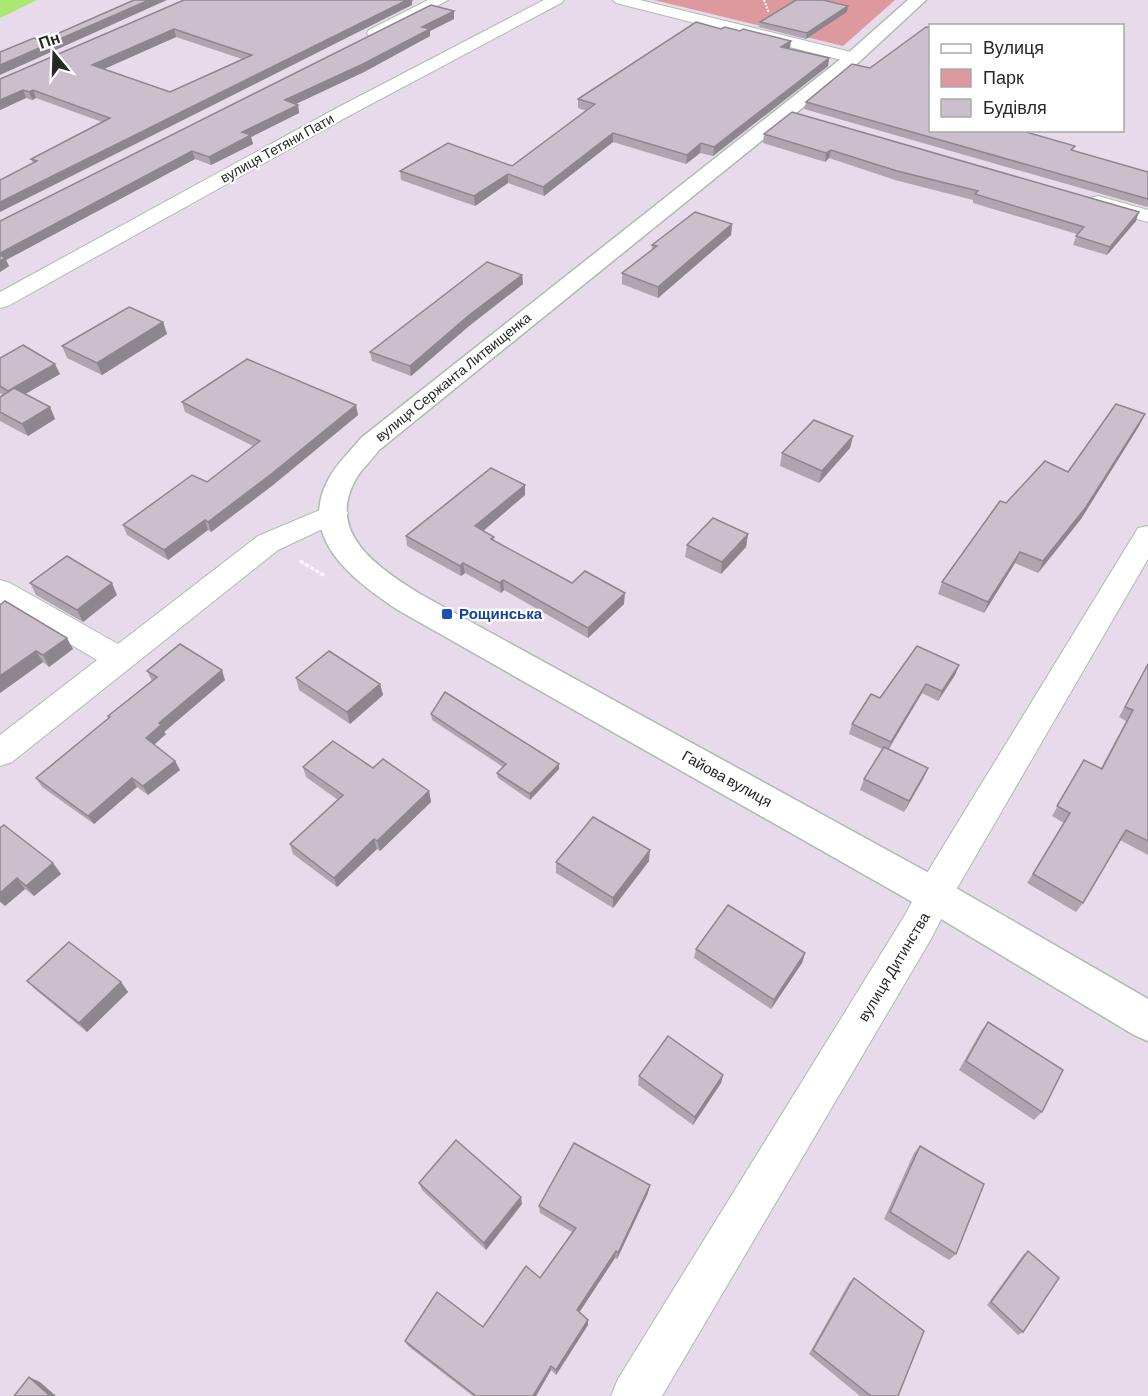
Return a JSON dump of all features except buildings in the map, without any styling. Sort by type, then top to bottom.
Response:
[{"type":"main road","name":"вулиця Сержанта Литвищенка","points":[[333,513],[336,494],[343,477],[370,444],[853,58],[918,0]]},
{"type":"main road","name":"Гайова вулиця","points":[[333,513],[337,535],[350,558],[375,580],[409,602],[936,896],[1148,1022]]},
{"type":"street","points":[[356,42],[440,0]]},
{"type":"street","name":"вулиця Тетяни Пати","points":[[0,301],[339,114],[556,0]]},
{"type":"street","points":[[621,0],[679,7],[853,58]]},
{"type":"street","points":[[786,111],[809,118]]},
{"type":"street","points":[[1082,197],[1148,216]]},
{"type":"street","points":[[0,753],[268,543],[333,513]]},
{"type":"street","name":"вулиця Дитинства","points":[[635,1396],[936,896],[1148,535]]},
{"type":"street","points":[[0,590],[119,659]]},
{"type":"green space","points":[[654,0],[895,0],[843,46]]},
{"type":"shaded area","points":[[0,0],[37,0],[0,18]]},
{"type":"place","name":"Рощинська","points":[[447,614]]}]
